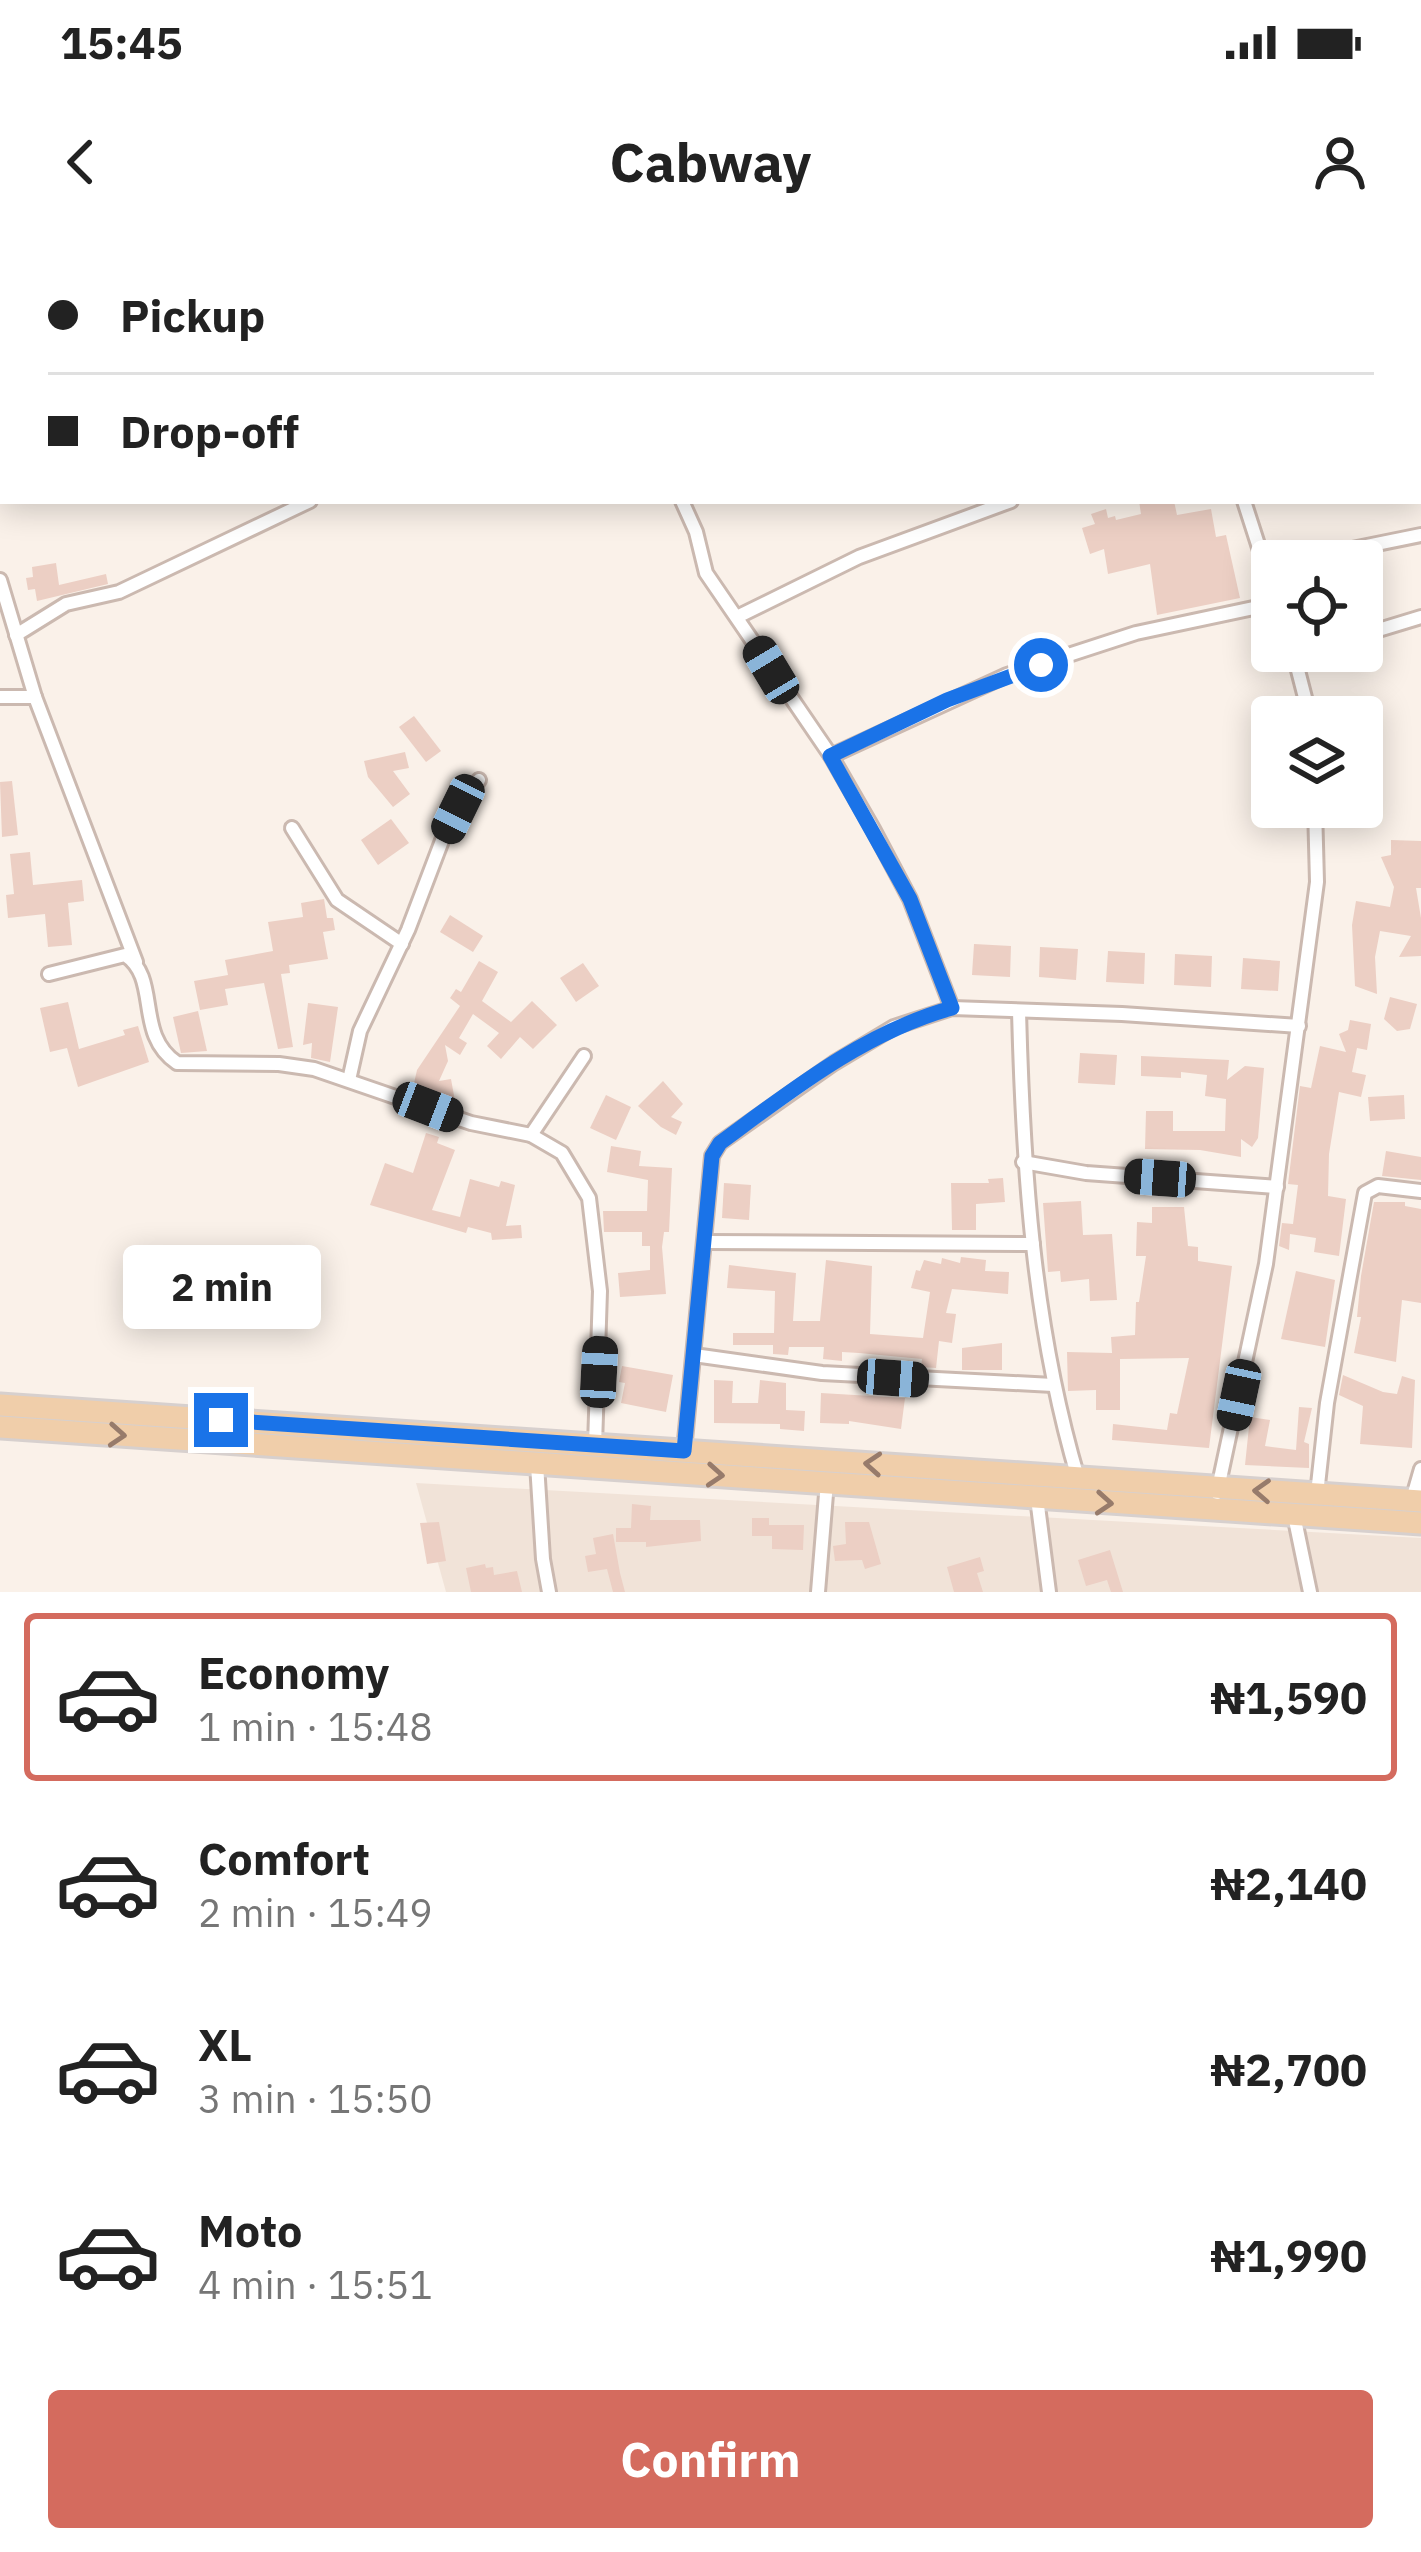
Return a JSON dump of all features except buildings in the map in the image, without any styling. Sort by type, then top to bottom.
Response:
[{"type":"main road","points":[[0,1405],[1078,1479],[1294,1515],[1421,1523]]},
{"type":"main road","points":[[0,1427],[1037,1498],[1216,1500],[1317,1494],[1417,1500]]},
{"type":"street","points":[[16,635],[66,604],[119,592],[304,504]]},
{"type":"street","points":[[683,504],[706,573],[830,756],[910,899],[952,1008]]},
{"type":"street","points":[[739,616],[859,557],[1003,504]]},
{"type":"street","points":[[1245,504],[1258,540]]},
{"type":"street","points":[[1383,543],[1421,535]]},
{"type":"street","points":[[0,580],[35,697],[136,962],[152,1032],[162,1051],[177,1063],[279,1064],[349,1080],[471,1123],[531,1135],[562,1153],[589,1198],[600,1291],[595,1445]]},
{"type":"street","points":[[830,756],[1007,675],[1136,633],[1251,608]]},
{"type":"street","points":[[1383,629],[1421,617]]},
{"type":"street","points":[[0,697],[35,697]]},
{"type":"street","points":[[349,1080],[360,1031],[402,944],[450,824],[479,780]]},
{"type":"street","points":[[292,827],[338,900],[402,944]]},
{"type":"street","points":[[1216,1500],[1266,1264],[1317,882],[1316,828]]},
{"type":"street","points":[[49,974],[118,955],[136,962]]},
{"type":"street","points":[[684,1451],[712,1156],[720,1143],[834,1063],[894,1027],[952,1008],[1299,1026]]},
{"type":"street","points":[[1019,1011],[1023,1162],[1033,1244],[1053,1385],[1078,1479]]},
{"type":"street","points":[[531,1135],[584,1056]]},
{"type":"street","points":[[1023,1162],[1086,1172],[1277,1186]]},
{"type":"street","points":[[1317,1494],[1327,1403],[1365,1193],[1378,1186],[1421,1191]]},
{"type":"street","points":[[706,1242],[1033,1244]]},
{"type":"street","points":[[694,1354],[822,1373],[1053,1385]]},
{"type":"street","points":[[537,1464],[549,1592]]},
{"type":"street","points":[[1417,1500],[1421,1469]]},
{"type":"street","points":[[818,1592],[826,1482]]},
{"type":"street","points":[[1037,1498],[1049,1592]]},
{"type":"street","points":[[1294,1515],[1310,1592]]},
{"type":"shaded area","points":[[416,1483],[1421,1538],[1421,1592],[446,1592]]},
{"type":"route","points":[[221,1420],[684,1451],[712,1156],[720,1143],[834,1063],[894,1027],[952,1008],[910,899],[830,756],[947,700],[1041,665]]}]
